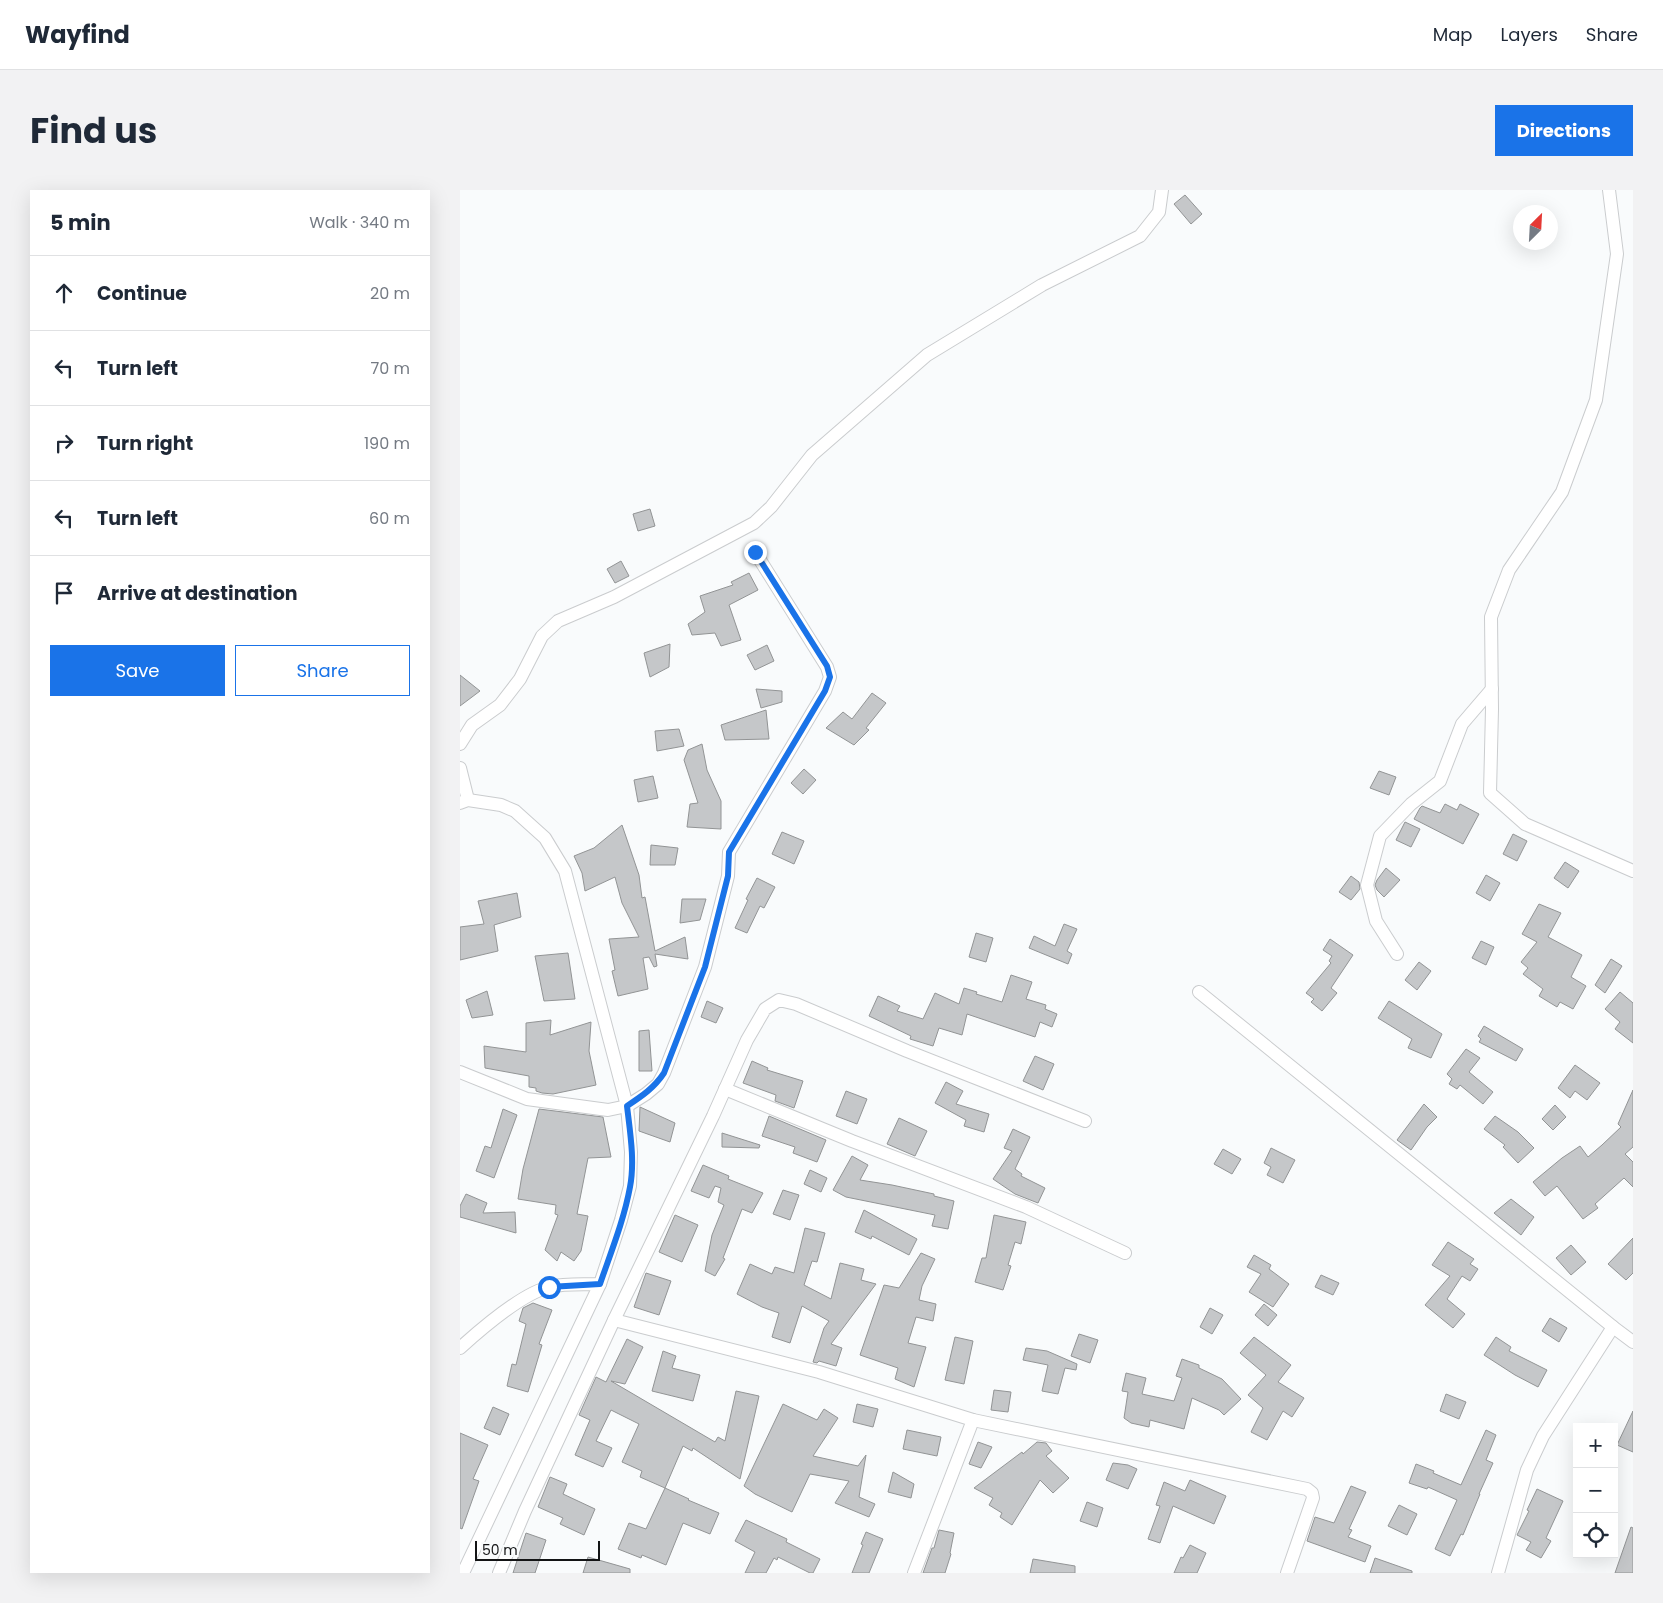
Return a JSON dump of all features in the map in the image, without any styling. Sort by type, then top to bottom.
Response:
[{"type":"street","points":[[460,744],[472,725],[500,704],[520,678],[542,636],[558,621],[614,597],[754,523],[771,507],[812,455],[927,355],[1042,285],[1140,236],[1159,212],[1162,190]]},
{"type":"street","points":[[1609,190],[1617,254],[1596,400],[1562,492],[1509,570],[1491,618],[1490,793],[1525,824],[1633,871]]},
{"type":"street","points":[[460,1072],[527,1099],[608,1110],[627,1106],[658,1084],[705,967],[728,876],[729,852],[825,691],[830,677],[827,666],[755,552]]},
{"type":"street","points":[[1397,954],[1376,921],[1367,885],[1380,836],[1411,804],[1440,781],[1462,724],[1492,689]]},
{"type":"street","points":[[460,768],[464,801],[502,805],[516,811],[545,838],[565,872],[627,1106],[631,1152],[630,1186],[600,1284],[462,1573]]},
{"type":"street","points":[[1199,992],[1633,1342]]},
{"type":"street","points":[[499,1573],[525,1511],[614,1320],[747,1040],[765,1009],[778,1000],[796,1004],[907,1051],[1085,1121]]},
{"type":"street","points":[[725,1089],[852,1141],[1026,1207],[1125,1253]]},
{"type":"street","points":[[460,1348],[492,1321],[528,1295],[549,1287],[600,1284]]},
{"type":"street","points":[[614,1320],[819,1372],[974,1420],[1307,1489],[1312,1493],[1313,1498],[1287,1573]]},
{"type":"street","points":[[1498,1573],[1527,1470],[1543,1436],[1613,1327]]},
{"type":"street","points":[[914,1573],[974,1420]]},
{"type":"building","points":[[1185,195],[1202,214],[1191,224],[1174,204]]},
{"type":"building","points":[[650,509],[655,526],[638,531],[633,514]]},
{"type":"building","points":[[621,561],[629,576],[615,583],[607,569]]},
{"type":"building","points":[[749,573],[758,590],[729,605],[741,640],[721,646],[715,633],[692,635],[688,624],[705,612],[700,596],[733,585],[731,582]]},
{"type":"building","points":[[670,644],[669,667],[650,677],[644,653]]},
{"type":"building","points":[[767,645],[774,661],[755,670],[747,655]]},
{"type":"building","points":[[460,675],[480,691],[460,706]]},
{"type":"building","points":[[756,689],[782,691],[782,702],[761,708]]},
{"type":"building","points":[[872,693],[886,703],[866,728],[869,730],[854,745],[826,728],[843,712],[852,719]]},
{"type":"building","points":[[766,710],[769,739],[725,740],[721,725]]},
{"type":"building","points":[[679,729],[684,746],[657,751],[655,731]]},
{"type":"building","points":[[702,744],[707,770],[721,801],[721,829],[687,827],[690,804],[698,803],[684,760],[688,750]]},
{"type":"building","points":[[804,769],[816,780],[803,794],[791,783]]},
{"type":"building","points":[[1379,771],[1396,777],[1389,795],[1370,788]]},
{"type":"building","points":[[653,776],[658,798],[638,802],[634,780]]},
{"type":"building","points":[[1445,804],[1457,810],[1460,804],[1479,814],[1463,844],[1414,819],[1422,806],[1440,813]]},
{"type":"building","points":[[1405,822],[1420,829],[1411,847],[1396,840]]},
{"type":"building","points":[[622,825],[639,875],[642,898],[645,897],[655,951],[685,937],[688,959],[655,954],[657,966],[654,967],[649,957],[643,958],[648,989],[618,996],[612,971],[615,970],[609,939],[639,937],[622,903],[615,877],[585,891],[582,873],[574,856],[594,848]]},
{"type":"building","points":[[782,832],[804,841],[794,864],[772,854]]},
{"type":"building","points":[[1513,834],[1527,841],[1517,861],[1503,854]]},
{"type":"building","points":[[651,845],[678,848],[675,865],[650,865]]},
{"type":"building","points":[[1565,862],[1579,871],[1568,888],[1554,878]]},
{"type":"building","points":[[1386,868],[1400,880],[1384,897],[1375,885]]},
{"type":"building","points":[[1486,875],[1500,883],[1490,901],[1476,893]]},
{"type":"building","points":[[1351,876],[1359,882],[1360,889],[1351,900],[1339,892]]},
{"type":"building","points":[[757,878],[775,887],[764,908],[760,906],[747,933],[735,928],[748,900],[746,899]]},
{"type":"building","points":[[517,893],[521,917],[494,925],[498,951],[460,960],[460,927],[484,924],[478,901]]},
{"type":"building","points":[[682,899],[706,899],[700,920],[680,923]]},
{"type":"building","points":[[1539,904],[1561,913],[1548,937],[1582,955],[1571,977],[1586,986],[1573,1009],[1560,1002],[1557,1007],[1539,996],[1543,989],[1523,974],[1528,968],[1521,962],[1537,942],[1522,934]]},
{"type":"building","points":[[1064,924],[1077,929],[1067,951],[1072,954],[1068,964],[1029,948],[1034,936],[1055,946]]},
{"type":"building","points":[[976,933],[993,938],[986,962],[969,957]]},
{"type":"building","points":[[1330,939],[1353,955],[1331,988],[1337,993],[1322,1011],[1311,1002],[1314,999],[1306,993],[1331,963],[1329,961],[1332,956],[1323,950]]},
{"type":"building","points":[[1481,941],[1494,947],[1486,965],[1472,958]]},
{"type":"building","points":[[568,953],[575,999],[544,1001],[535,956]]},
{"type":"building","points":[[1611,959],[1622,966],[1605,993],[1595,985]]},
{"type":"building","points":[[1419,962],[1431,971],[1417,990],[1405,980]]},
{"type":"building","points":[[1011,975],[1032,982],[1026,999],[1046,1005],[1045,1009],[1057,1014],[1052,1027],[1040,1022],[1035,1037],[967,1014],[962,1035],[939,1028],[933,1046],[910,1039],[911,1036],[869,1016],[878,996],[900,1006],[897,1011],[923,1019],[935,993],[959,1004],[964,988],[1002,1002]]},
{"type":"building","points":[[487,991],[493,1015],[472,1018],[466,1000]]},
{"type":"building","points":[[1620,992],[1633,1003],[1633,1043],[1615,1029],[1620,1022],[1605,1009]]},
{"type":"building","points":[[707,1001],[723,1008],[716,1023],[701,1017]]},
{"type":"building","points":[[1389,1001],[1442,1034],[1431,1058],[1408,1048],[1412,1039],[1378,1018]]},
{"type":"building","points":[[551,1020],[550,1035],[591,1022],[589,1051],[596,1085],[553,1094],[542,1093],[536,1091],[536,1088],[529,1087],[529,1076],[485,1068],[484,1046],[526,1052],[526,1023]]},
{"type":"building","points":[[1484,1026],[1523,1049],[1516,1061],[1479,1042],[1481,1039],[1478,1036]]},
{"type":"building","points":[[649,1030],[652,1071],[639,1071],[639,1031]]},
{"type":"building","points":[[1466,1049],[1480,1058],[1469,1072],[1493,1092],[1483,1104],[1460,1085],[1457,1089],[1449,1084],[1452,1079],[1447,1074]]},
{"type":"building","points":[[1035,1056],[1054,1064],[1043,1090],[1023,1081]]},
{"type":"building","points":[[752,1061],[768,1068],[767,1070],[803,1081],[794,1108],[775,1101],[776,1095],[743,1083]]},
{"type":"building","points":[[1575,1065],[1600,1083],[1587,1100],[1575,1091],[1570,1098],[1558,1088]]},
{"type":"building","points":[[946,1082],[963,1091],[956,1104],[989,1114],[984,1132],[964,1126],[966,1120],[935,1103]]},
{"type":"building","points":[[1633,1090],[1633,1147],[1625,1154],[1633,1162],[1633,1187],[1624,1178],[1595,1204],[1598,1208],[1583,1219],[1557,1186],[1545,1196],[1533,1182],[1580,1146],[1588,1157],[1602,1145],[1621,1127],[1618,1124]]},
{"type":"building","points":[[846,1091],[867,1099],[857,1124],[836,1116]]},
{"type":"building","points":[[1424,1104],[1437,1117],[1427,1127],[1411,1150],[1397,1140]]},
{"type":"building","points":[[1555,1105],[1566,1117],[1553,1130],[1542,1119]]},
{"type":"building","points":[[640,1107],[675,1123],[670,1142],[639,1131]]},
{"type":"building","points":[[503,1109],[517,1115],[494,1178],[476,1171],[485,1146],[491,1148]]},
{"type":"building","points":[[539,1109],[603,1117],[611,1157],[588,1158],[577,1214],[588,1216],[581,1251],[574,1261],[561,1252],[557,1261],[545,1250],[558,1215],[555,1214],[556,1205],[518,1199],[523,1169]]},
{"type":"building","points":[[769,1116],[826,1140],[817,1162],[793,1153],[795,1147],[762,1136]]},
{"type":"building","points":[[1495,1116],[1518,1132],[1534,1148],[1518,1163],[1503,1147],[1505,1145],[1484,1129]]},
{"type":"building","points":[[899,1118],[927,1131],[915,1156],[887,1144]]},
{"type":"building","points":[[1013,1129],[1030,1137],[1015,1169],[1022,1174],[1021,1176],[1045,1188],[1038,1203],[1015,1194],[993,1179],[1012,1151],[1004,1148]]},
{"type":"building","points":[[722,1133],[760,1145],[759,1148],[722,1147]]},
{"type":"building","points":[[1271,1148],[1295,1160],[1283,1183],[1267,1175],[1271,1167],[1264,1163]]},
{"type":"building","points":[[1223,1149],[1241,1159],[1232,1174],[1214,1164]]},
{"type":"building","points":[[852,1156],[868,1165],[860,1180],[934,1194],[934,1196],[954,1201],[948,1229],[932,1226],[935,1215],[846,1197],[833,1190]]},
{"type":"building","points":[[703,1165],[729,1176],[728,1179],[763,1193],[752,1213],[742,1209],[723,1258],[725,1259],[715,1276],[705,1271],[712,1235],[724,1205],[718,1202],[721,1188],[715,1186],[709,1198],[691,1191]]},
{"type":"building","points":[[810,1170],[827,1178],[821,1192],[804,1184]]},
{"type":"building","points":[[783,1190],[799,1195],[790,1220],[773,1214]]},
{"type":"building","points":[[466,1194],[487,1203],[483,1213],[515,1212],[516,1233],[460,1217],[460,1206]]},
{"type":"building","points":[[1511,1199],[1534,1217],[1521,1235],[1494,1213]]},
{"type":"building","points":[[864,1210],[917,1239],[909,1255],[872,1236],[871,1239],[855,1232]]},
{"type":"building","points":[[675,1215],[698,1225],[682,1262],[659,1252]]},
{"type":"building","points":[[994,1215],[1026,1222],[1021,1244],[1015,1242],[1008,1265],[1011,1266],[1003,1290],[975,1282],[982,1258],[986,1258]]},
{"type":"building","points":[[805,1228],[825,1233],[817,1262],[812,1261],[804,1285],[831,1299],[840,1263],[864,1269],[861,1280],[876,1284],[831,1344],[842,1348],[836,1366],[819,1361],[817,1363],[813,1362],[824,1328],[829,1321],[802,1306],[790,1343],[772,1337],[779,1313],[762,1307],[737,1294],[750,1264],[772,1274],[775,1267],[794,1273]]},
{"type":"building","points":[[1633,1238],[1633,1273],[1626,1280],[1608,1264]]},
{"type":"building","points":[[1448,1242],[1474,1259],[1470,1264],[1478,1269],[1470,1281],[1462,1276],[1447,1299],[1465,1314],[1453,1328],[1425,1305],[1450,1276],[1432,1265]]},
{"type":"building","points":[[1571,1245],[1586,1262],[1571,1275],[1556,1258]]},
{"type":"building","points":[[921,1253],[935,1259],[922,1286],[919,1300],[936,1304],[933,1321],[916,1317],[908,1343],[926,1347],[914,1387],[895,1379],[898,1368],[860,1355],[884,1285],[899,1288]]},
{"type":"building","points":[[1254,1255],[1271,1265],[1269,1269],[1289,1284],[1273,1307],[1249,1292],[1261,1274],[1247,1267]]},
{"type":"building","points":[[646,1273],[671,1281],[659,1315],[634,1307]]},
{"type":"building","points":[[1321,1275],[1339,1283],[1333,1295],[1315,1287]]},
{"type":"building","points":[[533,1303],[552,1310],[539,1344],[542,1345],[528,1392],[507,1386],[512,1364],[516,1365],[526,1324],[519,1321],[523,1308]]},
{"type":"building","points":[[1264,1304],[1277,1315],[1268,1326],[1255,1315]]},
{"type":"building","points":[[1210,1308],[1223,1315],[1212,1334],[1200,1327]]},
{"type":"building","points":[[1550,1318],[1567,1328],[1559,1342],[1542,1331]]},
{"type":"building","points":[[1079,1334],[1098,1340],[1090,1363],[1071,1356]]},
{"type":"building","points":[[955,1337],[973,1341],[964,1384],[945,1380]]},
{"type":"building","points":[[1254,1337],[1291,1365],[1278,1382],[1304,1398],[1292,1417],[1283,1411],[1267,1440],[1251,1432],[1263,1408],[1248,1395],[1266,1375],[1240,1353]]},
{"type":"building","points":[[1496,1337],[1511,1347],[1509,1351],[1547,1370],[1538,1387],[1484,1355]]},
{"type":"building","points":[[627,1339],[643,1347],[625,1384],[611,1381],[715,1442],[718,1437],[725,1441],[736,1391],[759,1396],[740,1479],[693,1448],[692,1451],[683,1446],[665,1488],[640,1477],[642,1471],[622,1462],[639,1424],[611,1410],[596,1441],[612,1448],[603,1467],[575,1455],[590,1420],[579,1415],[596,1377],[606,1382]]},
{"type":"building","points":[[1026,1348],[1047,1351],[1077,1364],[1076,1370],[1065,1368],[1058,1394],[1042,1391],[1048,1365],[1023,1360]]},
{"type":"building","points":[[663,1351],[676,1356],[672,1368],[700,1375],[693,1401],[652,1391]]},
{"type":"building","points":[[1182,1359],[1199,1365],[1199,1368],[1222,1379],[1241,1399],[1224,1415],[1219,1410],[1192,1398],[1184,1429],[1150,1420],[1149,1427],[1131,1423],[1124,1418],[1128,1392],[1122,1391],[1126,1373],[1146,1378],[1142,1394],[1174,1401],[1182,1378],[1176,1376]]},
{"type":"building","points":[[994,1390],[1011,1392],[1008,1412],[991,1410]]},
{"type":"building","points":[[1446,1394],[1466,1402],[1459,1419],[1440,1411]]},
{"type":"building","points":[[783,1404],[817,1420],[824,1409],[838,1418],[813,1456],[858,1466],[866,1455],[859,1497],[875,1504],[869,1517],[835,1503],[849,1481],[810,1474],[792,1512],[755,1494],[744,1486]]},
{"type":"building","points":[[857,1404],[878,1409],[873,1427],[853,1422]]},
{"type":"building","points":[[493,1407],[509,1414],[500,1435],[484,1428]]},
{"type":"building","points":[[1633,1411],[1633,1452],[1618,1445]]},
{"type":"building","points":[[907,1430],[941,1437],[937,1456],[903,1449]]},
{"type":"building","points":[[1486,1430],[1496,1435],[1486,1460],[1493,1463],[1463,1535],[1461,1534],[1450,1556],[1435,1549],[1457,1500],[1428,1487],[1427,1489],[1409,1483],[1416,1464],[1461,1485]]},
{"type":"building","points":[[460,1433],[488,1445],[473,1479],[479,1481],[462,1529],[460,1528]]},
{"type":"building","points":[[978,1442],[992,1447],[981,1468],[969,1464]]},
{"type":"building","points":[[1037,1442],[1046,1443],[1052,1451],[1046,1456],[1069,1478],[1053,1493],[1040,1480],[1012,1525],[1000,1517],[1002,1513],[989,1505],[993,1498],[974,1488]]},
{"type":"building","points":[[1113,1463],[1128,1465],[1137,1469],[1128,1489],[1106,1480]]},
{"type":"building","points":[[893,1472],[914,1484],[911,1498],[888,1492]]},
{"type":"building","points":[[550,1477],[567,1484],[563,1494],[595,1509],[584,1535],[560,1524],[563,1518],[538,1507]]},
{"type":"building","points":[[1190,1480],[1226,1496],[1214,1524],[1173,1506],[1160,1543],[1148,1539],[1160,1506],[1156,1505],[1164,1482],[1185,1491]]},
{"type":"building","points":[[1351,1486],[1366,1492],[1349,1529],[1352,1530],[1348,1537],[1371,1546],[1365,1562],[1307,1541],[1315,1517],[1334,1523]]},
{"type":"building","points":[[665,1488],[719,1513],[710,1534],[683,1523],[666,1565],[642,1555],[641,1558],[618,1549],[629,1523],[646,1529]]},
{"type":"building","points":[[1537,1489],[1563,1501],[1546,1538],[1551,1541],[1541,1558],[1526,1550],[1531,1542],[1517,1535]]},
{"type":"building","points":[[1087,1502],[1103,1508],[1097,1527],[1080,1521]]},
{"type":"building","points":[[1399,1505],[1417,1514],[1407,1535],[1388,1526]]},
{"type":"building","points":[[746,1520],[787,1539],[786,1542],[820,1559],[813,1573],[778,1557],[777,1560],[774,1558],[766,1573],[745,1573],[755,1552],[735,1541]]},
{"type":"building","points":[[1631,1527],[1633,1528],[1633,1573],[1615,1573]]},
{"type":"building","points":[[939,1530],[954,1533],[951,1554],[945,1573],[923,1573],[932,1548],[934,1548]]},
{"type":"building","points":[[866,1532],[883,1539],[869,1573],[852,1573],[863,1545],[861,1544]]},
{"type":"building","points":[[526,1533],[546,1540],[535,1573],[513,1573]]},
{"type":"building","points":[[1190,1545],[1206,1553],[1197,1573],[1174,1573],[1181,1557],[1183,1558]]},
{"type":"building","points":[[588,1557],[630,1569],[630,1573],[583,1573]]},
{"type":"building","points":[[1375,1558],[1412,1571],[1412,1573],[1370,1573]]},
{"type":"building","points":[[1033,1559],[1075,1566],[1075,1573],[1030,1573]]},
{"type":"route","points":[[549,1287],[600,1284],[630,1186],[631,1152],[627,1106],[658,1084],[664,1073],[705,967],[728,876],[729,852],[825,691],[830,677],[827,666],[755,552]]}]
